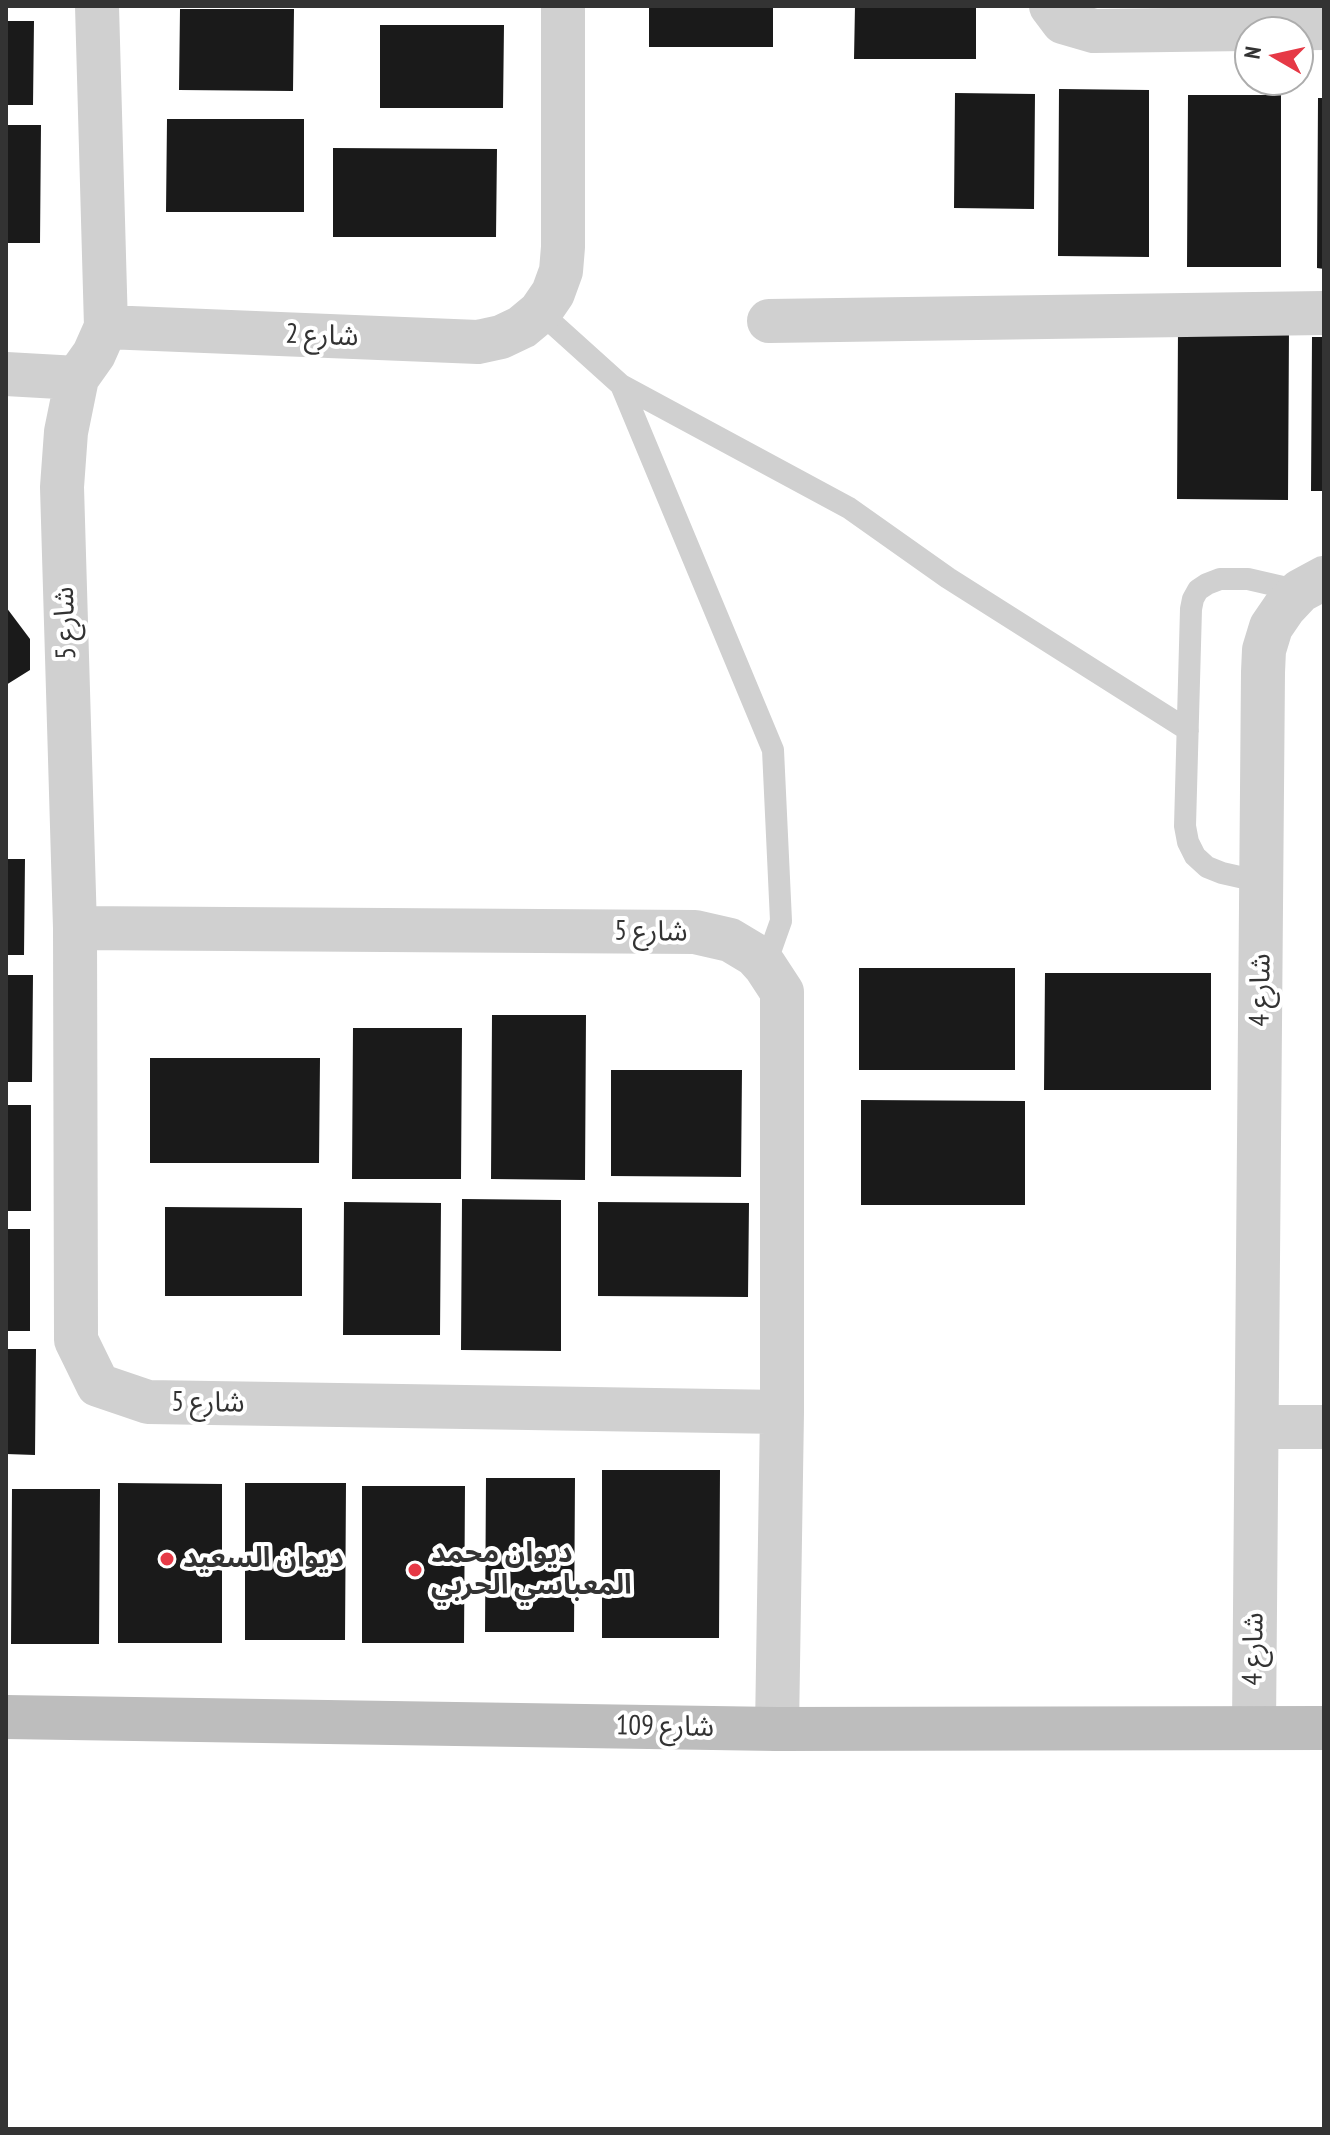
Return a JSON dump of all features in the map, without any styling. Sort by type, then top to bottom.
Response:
[{"type":"street","points":[[97,6],[106,327]]},
{"type":"street","name":"شارع 2","points":[[106,327],[478,342],[501,337],[522,327],[540,312],[553,293],[561,271],[563,6]]},
{"type":"street","points":[[1051,6],[1063,22],[1094,31],[1324,28]]},
{"type":"street","points":[[769,321],[1324,313]]},
{"type":"street","name":"شارع 5","points":[[106,327],[94,354],[77,378],[66,432],[62,487],[75,928],[76,1340],[98,1385],[148,1402],[782,1412]]},
{"type":"street","points":[[6,374],[77,378]]},
{"type":"street","name":"شارع 4","points":[[1254,1727],[1264,650],[1271,627],[1284,608],[1312,584]]},
{"type":"street","name":"شارع 5","points":[[75,928],[695,932],[730,940],[755,955],[765,966],[782,992],[782,1412],[777,1729]]},
{"type":"street","points":[[1257,1427],[1324,1427]]},
{"type":"street","name":"شارع 109","points":[[6,1717],[777,1729],[1324,1728]]},
{"type":"lane","points":[[540,312],[621,385],[849,508],[948,578],[1188,730]]},
{"type":"lane","points":[[621,385],[773,750],[781,921],[765,966]]},
{"type":"lane","points":[[1262,882],[1207,867],[1195,856],[1188,842],[1185,826],[1191,609],[1198,590],[1220,579],[1234,577],[1312,584]]},
{"type":"building","points":[[649,6],[773,6],[773,47],[649,47]]},
{"type":"building","points":[[855,6],[976,6],[976,59],[854,59]]},
{"type":"building","points":[[180,9],[294,9],[293,91],[179,90]]},
{"type":"building","points":[[6,21],[34,21],[33,105],[6,105]]},
{"type":"building","points":[[380,25],[504,25],[503,108],[380,108]]},
{"type":"building","points":[[1059,89],[1149,90],[1149,257],[1058,256]]},
{"type":"building","points":[[955,93],[1035,94],[1034,209],[954,208]]},
{"type":"building","points":[[1188,95],[1281,96],[1281,267],[1187,267]]},
{"type":"building","points":[[1318,98],[1324,98],[1324,269],[1317,268]]},
{"type":"building","points":[[167,119],[304,119],[304,212],[166,212]]},
{"type":"building","points":[[6,125],[41,125],[40,243],[6,243]]},
{"type":"building","points":[[333,148],[497,149],[496,237],[333,237]]},
{"type":"building","points":[[1178,328],[1289,328],[1288,500],[1177,499]]},
{"type":"building","points":[[1312,337],[1324,337],[1324,491],[1311,491]]},
{"type":"building","points":[[6,607],[30,639],[30,670],[6,685]]},
{"type":"building","points":[[6,859],[25,859],[24,955],[6,955]]},
{"type":"building","points":[[859,968],[1015,968],[1015,1070],[859,1070]]},
{"type":"building","points":[[1045,973],[1211,973],[1211,1090],[1044,1090]]},
{"type":"building","points":[[6,975],[33,975],[32,1082],[6,1082]]},
{"type":"building","points":[[492,1015],[586,1015],[585,1180],[491,1179]]},
{"type":"building","points":[[353,1028],[462,1028],[461,1179],[352,1179]]},
{"type":"building","points":[[150,1058],[320,1058],[319,1163],[150,1163]]},
{"type":"building","points":[[611,1070],[742,1070],[741,1177],[611,1176]]},
{"type":"building","points":[[861,1100],[1025,1101],[1025,1205],[861,1205]]},
{"type":"building","points":[[6,1105],[31,1105],[31,1211],[6,1211]]},
{"type":"building","points":[[462,1199],[561,1200],[561,1351],[461,1350]]},
{"type":"building","points":[[344,1202],[441,1203],[440,1335],[343,1335]]},
{"type":"building","points":[[598,1202],[749,1203],[748,1297],[598,1296]]},
{"type":"building","points":[[165,1207],[302,1208],[302,1296],[165,1296]]},
{"type":"building","points":[[6,1229],[30,1229],[30,1331],[6,1331]]},
{"type":"building","points":[[6,1349],[36,1349],[35,1455],[6,1454]]},
{"type":"building","points":[[602,1470],[720,1470],[719,1638],[602,1638]]},
{"type":"building","points":[[486,1478],[575,1478],[574,1632],[485,1632]]},
{"type":"building","points":[[118,1483],[222,1484],[222,1643],[118,1643]]},
{"type":"building","points":[[245,1483],[346,1483],[345,1640],[245,1640]]},
{"type":"building","points":[[362,1486],[465,1486],[464,1643],[362,1643]]},
{"type":"building","points":[[12,1489],[100,1489],[99,1644],[11,1644]]},
{"type":"place","name":"ديوان السعيد","points":[[167,1559]]},
{"type":"place","name":"ديوان محمد المعباسي الحربي","points":[[415,1570]]}]
